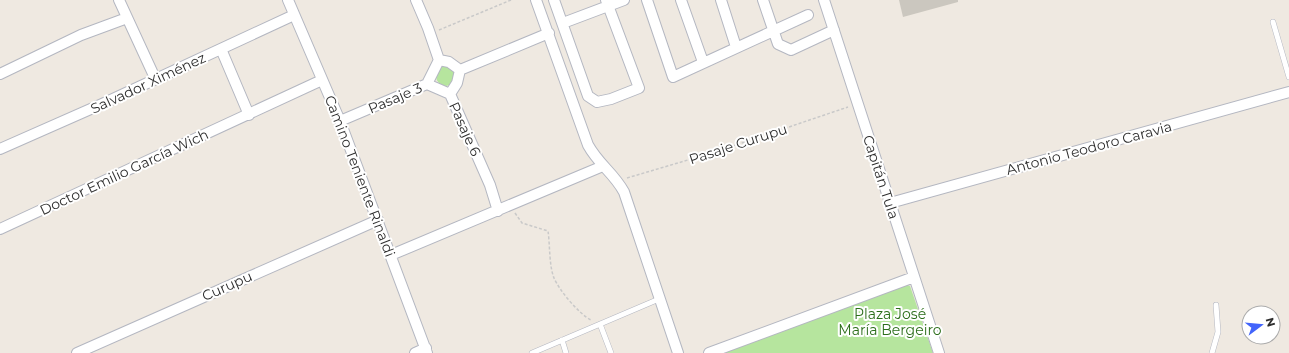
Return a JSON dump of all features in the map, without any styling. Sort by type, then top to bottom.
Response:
[{"type":"street","points":[[120,0],[155,78]]},
{"type":"street","name":"Camino Teniente Rinaldi","points":[[288,0],[340,121],[426,351]]},
{"type":"street","points":[[416,0],[439,60],[427,84]]},
{"type":"street","points":[[536,0],[588,145],[596,159],[612,173],[624,192],[678,353]]},
{"type":"street","points":[[554,0],[588,96],[597,102],[611,99],[639,88],[608,3]]},
{"type":"street","points":[[563,23],[608,3],[624,0]]},
{"type":"street","points":[[647,0],[673,77],[808,15]]},
{"type":"street","points":[[681,0],[703,62]]},
{"type":"street","points":[[721,0],[736,47]]},
{"type":"street","points":[[763,0],[778,44],[791,50],[834,30]]},
{"type":"street","name":"Capitán Tula","points":[[824,0],[939,353]]},
{"type":"street","name":"Salvador Ximénez","points":[[0,149],[102,104],[155,78],[221,50],[294,15]]},
{"type":"street","points":[[0,74],[81,35],[127,18]]},
{"type":"street","points":[[439,60],[449,62],[460,70],[549,33]]},
{"type":"street","points":[[221,50],[249,115]]},
{"type":"street","name":"Pasaje 6","points":[[460,70],[457,83],[450,94],[490,185],[498,211]]},
{"type":"street","name":"Doctor Emilio García Wich","points":[[0,229],[322,80]]},
{"type":"street","name":"Pasaje 3","points":[[340,121],[427,84],[450,94]]},
{"type":"street","name":"Antonio Teodoro Caravia","points":[[890,203],[1289,92]]},
{"type":"street","points":[[391,255],[511,206],[603,166]]},
{"type":"street","name":"Curupu","points":[[77,353],[378,220]]},
{"type":"street","points":[[709,353],[914,277]]},
{"type":"street","points":[[415,353],[426,351]]},
{"type":"lane","points":[[1273,22],[1289,77]]},
{"type":"lane","points":[[532,353],[659,299]]},
{"type":"lane","points":[[1212,353],[1218,332],[1216,305]]},
{"type":"lane","points":[[600,324],[611,353]]},
{"type":"lane","points":[[562,340],[566,353]]},
{"type":"path","points":[[430,34],[512,0]]},
{"type":"path","name":"Pasaje Curupu","points":[[618,181],[715,152],[857,104]]},
{"type":"path","points":[[511,206],[522,224],[548,231],[554,277],[564,293],[586,317],[600,324]]},
{"type":"green space","points":[[446,66],[453,69],[456,76],[453,83],[446,86],[439,83],[436,76],[439,69]]},
{"type":"green space","name":"Plaza José María Bergeiro","points":[[907,285],[910,286],[933,353],[718,353]]},
{"type":"building","points":[[899,0],[958,0],[958,2],[903,17]]}]
